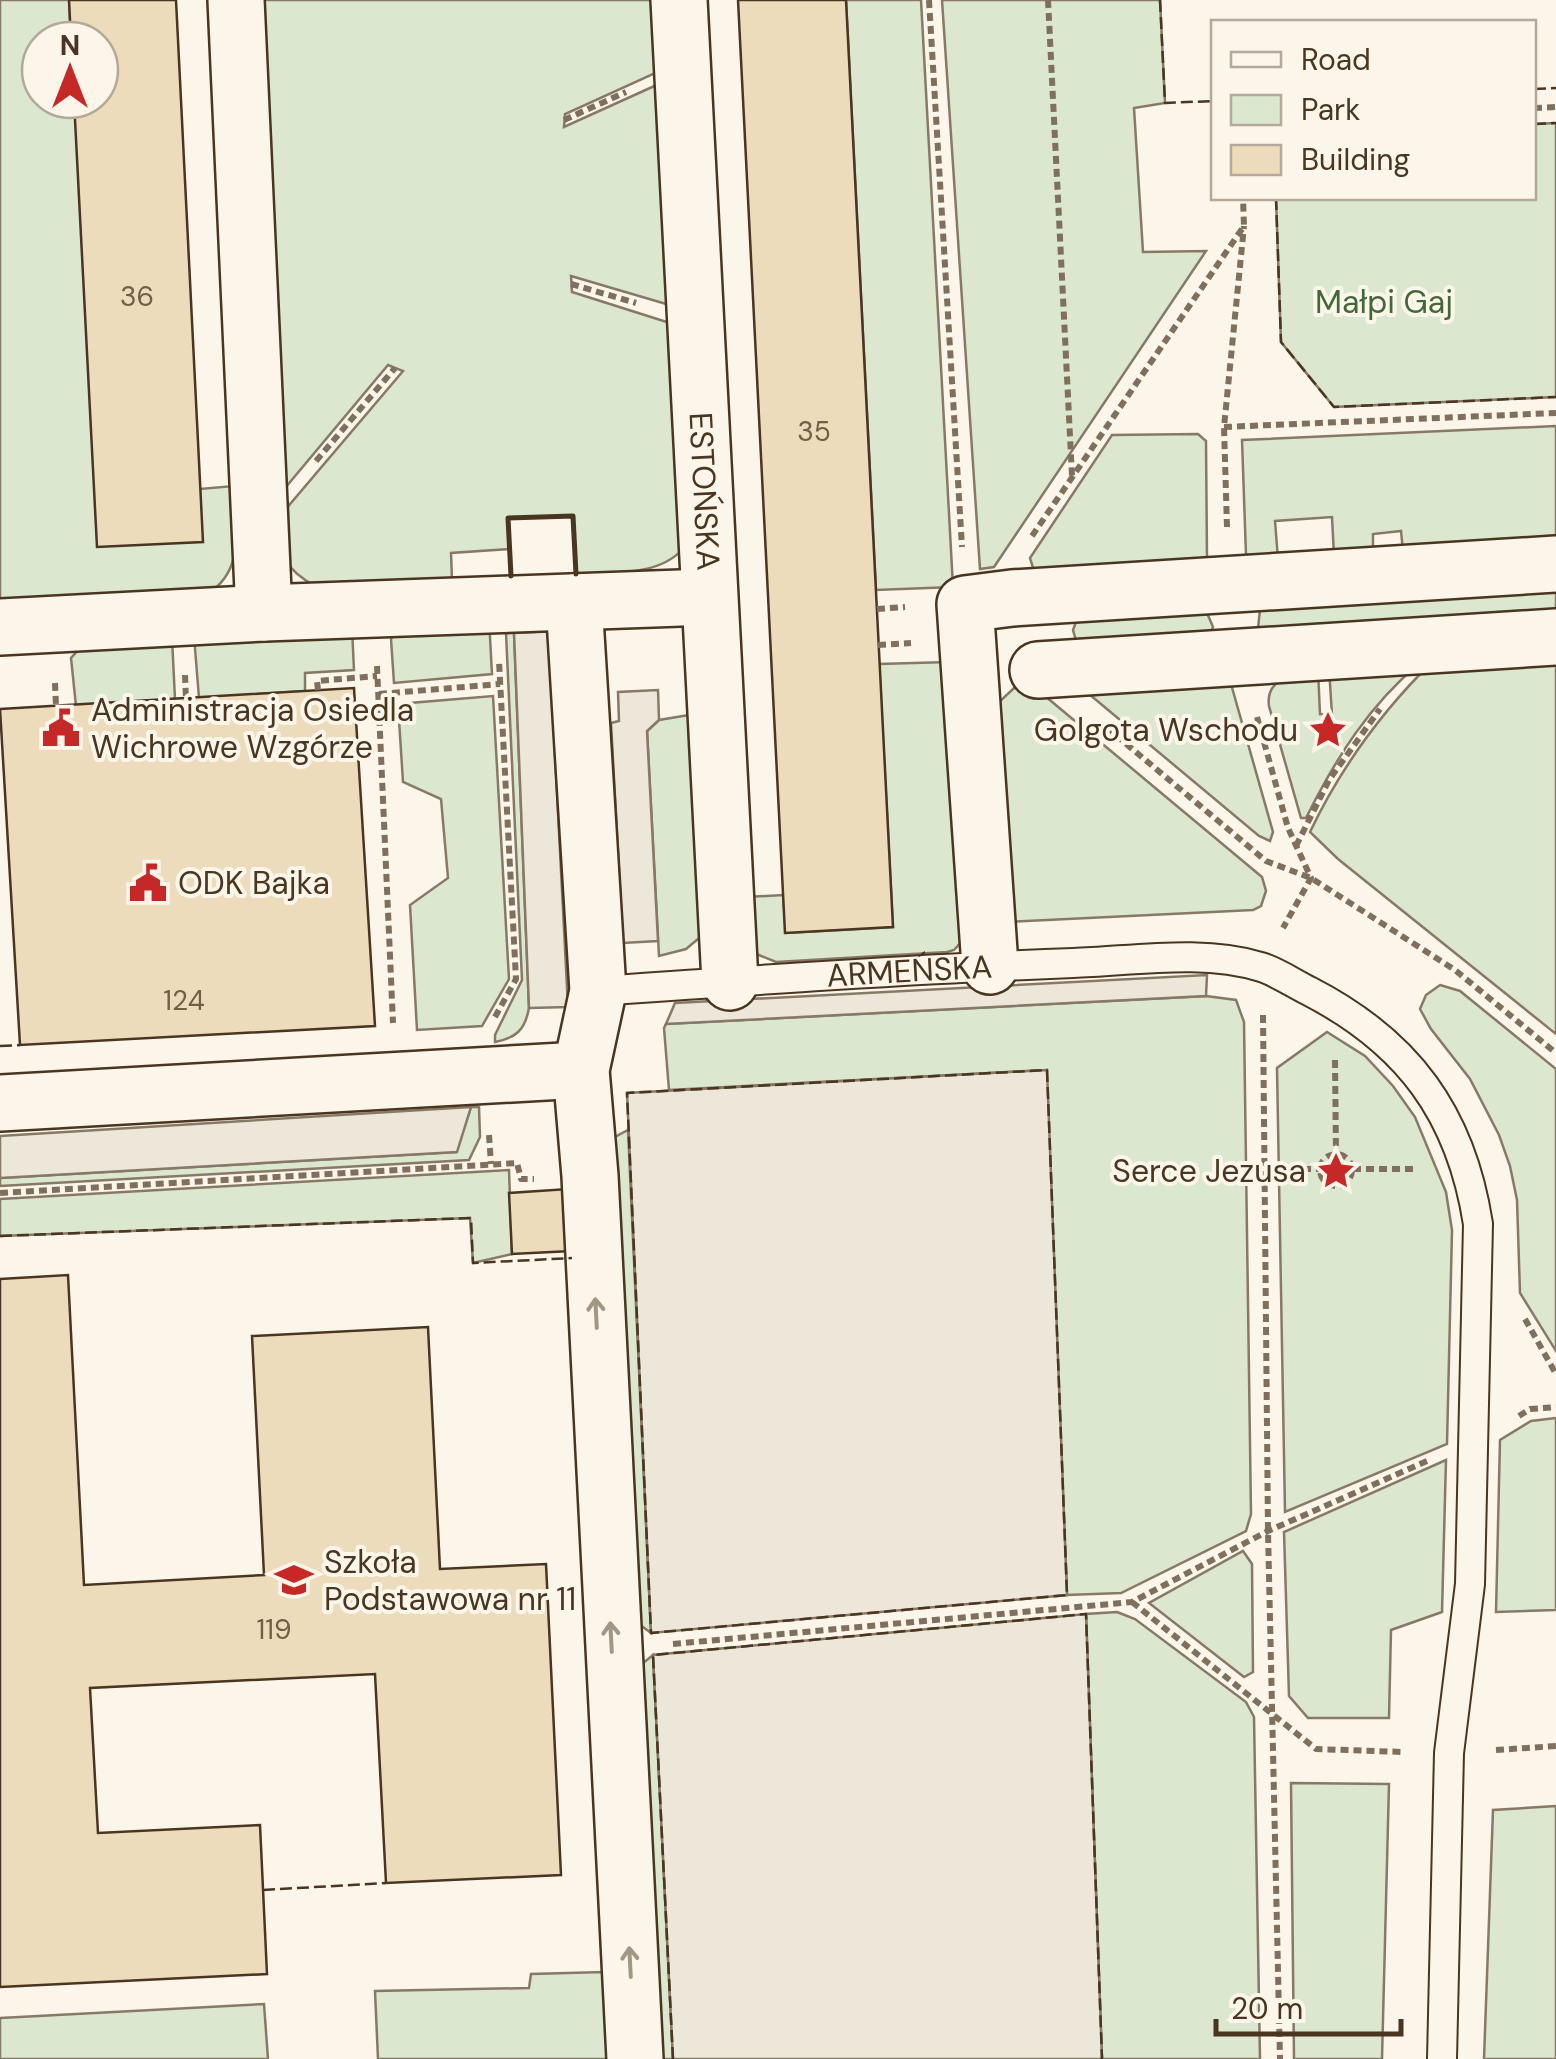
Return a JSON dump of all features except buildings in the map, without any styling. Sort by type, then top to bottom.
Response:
[{"type":"street","points":[[236,0],[264,613]]},
{"type":"street","name":"ESTOŃSKA","points":[[679,0],[730,982]]},
{"type":"street","points":[[989,601],[1556,564]]},
{"type":"street","points":[[0,627],[708,597]]},
{"type":"street","name":"ARMEŃSKA","points":[[989,601],[990,966]]},
{"type":"street","points":[[574,602],[598,991],[581,1070],[590,1176],[635,2059]]},
{"type":"street","points":[[1038,670],[1556,637]]},
{"type":"street","points":[[0,1103],[581,1070],[628,1108]]},
{"type":"lane","points":[[990,966],[1210,958],[1262,967],[1334,1004],[1410,1062],[1448,1120],[1473,1192],[1479,1252],[1470,1584],[1449,1754],[1442,2059]]},
{"type":"lane","name":"ARMEŃSKA","points":[[598,991],[990,966]]},
{"type":"path","points":[[929,0],[989,601]]},
{"type":"path","points":[[1048,0],[1072,477]]},
{"type":"path","points":[[989,601],[1244,226],[1243,200]]},
{"type":"path","points":[[260,527],[396,368]]},
{"type":"path","points":[[1224,427],[1556,413]]},
{"type":"path","points":[[492,1022],[516,979],[496,604]]},
{"type":"path","points":[[373,610],[394,1041]]},
{"type":"path","points":[[1296,846],[1330,780],[1367,725],[1392,694],[1444,644]]},
{"type":"path","points":[[1038,670],[1266,861],[1311,878],[1455,970],[1556,1053]]},
{"type":"path","points":[[318,690],[317,681],[377,676]]},
{"type":"path","points":[[379,694],[500,684]]},
{"type":"path","points":[[1280,2059],[1268,1531],[1262,967],[1311,878]]},
{"type":"path","points":[[1334,1004],[1336,1154]]},
{"type":"path","points":[[1336,1154],[1350,1161],[1352,1169],[1344,1184],[1336,1186],[1328,1184],[1320,1169],[1322,1161],[1336,1154]]},
{"type":"path","points":[[0,1193],[518,1163],[520,1179],[590,1176]]},
{"type":"path","points":[[1264,1169],[1320,1169]]},
{"type":"path","points":[[1352,1169],[1466,1169]]},
{"type":"path","points":[[1520,1312],[1556,1374]]},
{"type":"path","points":[[612,1649],[1132,1602],[1268,1531],[1474,1440]]},
{"type":"path","points":[[1132,1602],[1316,1750],[1449,1754],[1556,1746]]},
{"type":"green space","points":[[0,0],[69,0],[70,20],[20,20],[20,120],[80,120],[200,489],[234,486],[236,543],[230,569],[212,591],[0,606]]},
{"type":"green space","points":[[249,0],[658,0],[662,70],[565,114],[564,127],[661,83],[673,306],[571,276],[572,292],[673,324],[683,549],[672,558],[647,569],[576,574],[572,516],[508,518],[509,549],[451,553],[452,580],[315,586],[291,567],[282,553],[274,523],[403,371],[388,365],[275,500]]},
{"type":"green space","points":[[846,0],[921,0],[953,587],[876,590]]},
{"type":"green space","points":[[942,0],[1160,0],[1165,103],[1134,108],[1143,252],[1206,251],[994,567],[980,569]]},
{"type":"green space","name":"Małpi Gaj","points":[[1556,123],[1556,397],[1334,407],[1281,342],[1276,200],[1536,200],[1536,124]]},
{"type":"green space","points":[[1556,426],[1556,542],[1403,551],[1401,531],[1373,534],[1373,553],[1334,556],[1332,517],[1275,521],[1278,559],[1249,559],[1246,555],[1242,440]]},
{"type":"green space","points":[[1198,434],[1206,441],[1207,558],[1201,563],[1034,571],[1030,558],[1112,435]]},
{"type":"green space","points":[[1556,584],[1556,619],[1258,629],[1260,609]]},
{"type":"green space","points":[[1207,613],[1213,627],[1210,634],[1077,644],[1073,630],[1076,622],[1088,614]]},
{"type":"green space","points":[[489,619],[492,674],[394,683],[391,639],[400,625]]},
{"type":"green space","points":[[352,628],[354,670],[305,673],[305,691],[199,698],[194,636]]},
{"type":"green space","points":[[506,633],[514,633],[529,1008],[518,1032],[495,1042],[522,980]]},
{"type":"green space","points":[[172,638],[175,699],[76,706],[71,658],[83,645]]},
{"type":"green space","points":[[1556,653],[1556,1034],[1338,859],[1310,832],[1364,741],[1433,661]]},
{"type":"green space","points":[[949,662],[964,939],[947,952],[776,962],[754,953],[746,897],[783,895],[786,933],[893,927],[879,664]]},
{"type":"green space","points":[[1421,662],[1370,714],[1329,774],[1306,818],[1301,818],[1269,706],[1272,689],[1283,679],[1318,670],[1320,714],[1332,715],[1329,668]]},
{"type":"green space","points":[[1231,684],[1273,832],[1270,841],[1259,836],[1089,694]]},
{"type":"green space","points":[[1014,688],[1039,691],[1262,877],[1266,891],[1261,906],[1253,910],[1005,922],[997,704]]},
{"type":"green space","points":[[493,696],[509,979],[482,1026],[417,1030],[410,905],[448,878],[441,799],[403,782],[398,704]]},
{"type":"green space","points":[[695,714],[704,934],[686,949],[659,956],[647,731],[659,720]]},
{"type":"green space","points":[[1440,985],[1460,991],[1556,1069],[1556,1351],[1520,1293],[1517,1200],[1499,1135],[1470,1079],[1420,1009],[1426,995]]},
{"type":"green space","points":[[1206,996],[1236,1000],[1244,1022],[1251,1514],[1246,1531],[1121,1593],[1067,1595],[1046,1070],[669,1090],[664,1028],[666,1024]]},
{"type":"green space","points":[[1327,1032],[1365,1056],[1393,1086],[1415,1117],[1446,1192],[1452,1230],[1447,1444],[1285,1512],[1277,1068]]},
{"type":"green space","points":[[471,1107],[479,1107],[480,1137],[469,1160],[0,1186],[0,1178],[456,1152]]},
{"type":"green space","points":[[628,1130],[651,1633],[635,1621],[611,1139]]},
{"type":"green space","points":[[509,1170],[512,1254],[473,1263],[470,1218],[0,1236],[0,1199]]},
{"type":"green space","points":[[1556,1418],[1556,1610],[1496,1612],[1500,1440],[1531,1421]]},
{"type":"green space","points":[[1446,1460],[1442,1612],[1391,1630],[1389,1718],[1308,1718],[1289,1696],[1284,1532]]},
{"type":"green space","points":[[1243,1551],[1252,1564],[1253,1672],[1244,1677],[1149,1603]]},
{"type":"green space","points":[[1117,1612],[1135,1619],[1246,1702],[1254,1717],[1260,2059],[1102,2059],[1086,1614]]},
{"type":"green space","points":[[653,1655],[673,2059],[656,2059],[637,1668]]},
{"type":"green space","points":[[1291,1783],[1389,1784],[1382,2059],[1294,2059]]},
{"type":"green space","points":[[1556,1806],[1556,2059],[1484,2059],[1493,1810]]},
{"type":"green space","points":[[604,1972],[608,2059],[378,2059],[375,1991],[529,1988],[531,1974]]},
{"type":"green space","points":[[264,2004],[268,2059],[0,2059],[0,2018]]},
{"type":"shaded area","points":[[553,631],[551,676],[568,1007],[529,1008],[514,633]]},
{"type":"shaded area","points":[[658,690],[659,720],[647,731],[658,941],[623,943],[611,723],[619,721],[618,692]]},
{"type":"shaded area","points":[[1207,975],[1206,996],[666,1024],[675,1003]]},
{"type":"shaded area","points":[[1047,1070],[1067,1595],[651,1633],[627,1093]]},
{"type":"shaded area","points":[[471,1107],[457,1152],[0,1178],[0,1136]]},
{"type":"shaded area","points":[[1086,1614],[1102,2059],[673,2059],[653,1655]]},
{"type":"fence","points":[[1160,0],[1165,103],[1211,101]]},
{"type":"fence","points":[[1536,89],[1556,88]]},
{"type":"fence","points":[[1536,124],[1556,123]]},
{"type":"fence","points":[[1276,200],[1281,342],[1334,407],[1556,397]]},
{"type":"fence","points":[[0,1046],[20,1045]]},
{"type":"fence","points":[[1047,1070],[1067,1595],[651,1633],[627,1093],[1047,1070]]},
{"type":"fence","points":[[0,1236],[471,1218],[473,1263],[572,1258]]},
{"type":"fence","points":[[673,2059],[653,1655],[1086,1614],[1102,2059]]},
{"type":"fence","points":[[263,1890],[386,1883]]},
{"type":"wall","points":[[511,576],[508,518],[573,516],[576,574]]},
{"type":"place","name":"Administracja Osiedla Wichrowe Wzgórze","points":[[61,728]]},
{"type":"place","name":"Golgota Wschodu","points":[[1328,730]]},
{"type":"place","name":"ODK Bajka","points":[[148,883]]},
{"type":"place","name":"Serce Jezusa","points":[[1336,1171]]},
{"type":"place","name":"Szkoła Podstawowa nr 11","points":[[294,1580]]}]
